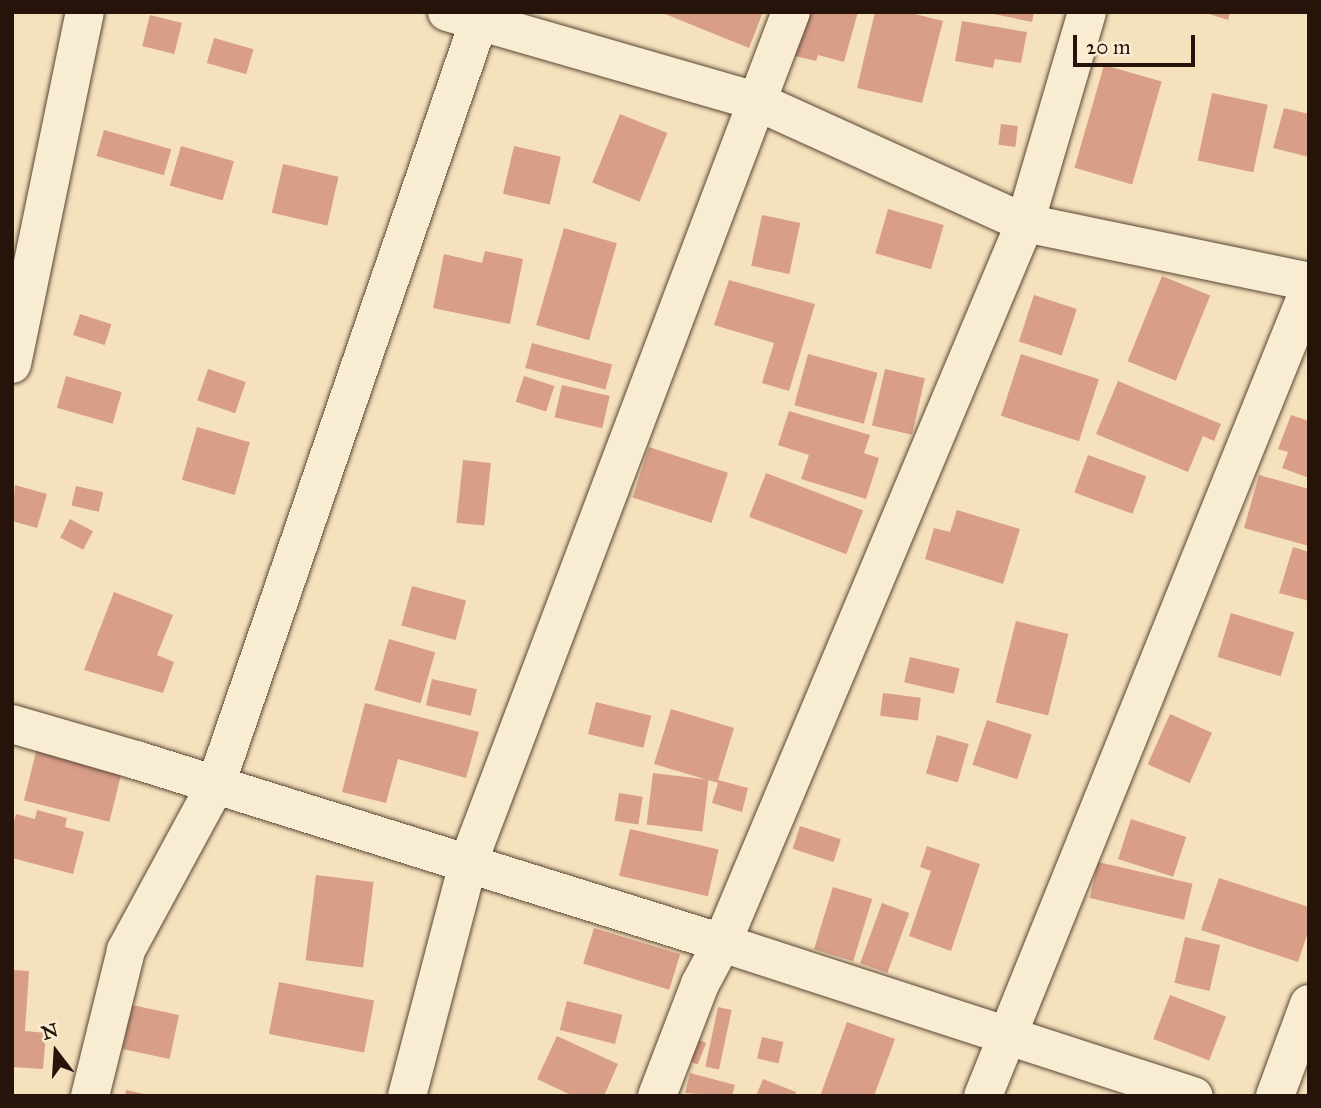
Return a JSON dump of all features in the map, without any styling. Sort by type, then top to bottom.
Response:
[{"type":"street","points":[[12,364],[85,12]]},
{"type":"street","points":[[407,1096],[468,863],[791,12]]},
{"type":"street","points":[[657,1096],[700,984],[722,943],[1024,223],[1087,12]]},
{"type":"street","points":[[90,1096],[126,950],[216,785],[469,15],[758,102],[1024,223],[1309,282]]},
{"type":"street","points":[[983,1096],[1309,289]]},
{"type":"street","points":[[12,724],[468,863],[1194,1096]]},
{"type":"street","points":[[1275,1096],[1309,1004]]},
{"type":"building","points":[[660,12],[763,12],[749,48]]},
{"type":"building","points":[[807,12],[858,12],[844,62],[818,55],[816,61],[795,56]]},
{"type":"building","points":[[875,12],[907,12],[943,21],[922,103],[857,88]]},
{"type":"building","points":[[984,12],[1034,12],[1032,22]]},
{"type":"building","points":[[1203,12],[1230,12],[1228,20]]},
{"type":"building","points":[[150,15],[182,23],[174,54],[142,46]]},
{"type":"building","points":[[962,21],[1027,32],[1021,63],[995,59],[993,68],[955,61]]},
{"type":"building","points":[[214,38],[253,49],[246,74],[207,63]]},
{"type":"building","points":[[1104,65],[1162,82],[1132,184],[1075,168]]},
{"type":"building","points":[[1212,93],[1268,105],[1253,172],[1198,160]]},
{"type":"building","points":[[1284,108],[1309,114],[1309,157],[1273,148]]},
{"type":"building","points":[[620,114],[667,133],[640,202],[592,183]]},
{"type":"building","points":[[1001,124],[1018,126],[1015,147],[998,145]]},
{"type":"building","points":[[104,130],[171,149],[164,175],[97,156]]},
{"type":"building","points":[[181,146],[234,161],[223,201],[170,185]]},
{"type":"building","points":[[514,146],[561,157],[550,205],[503,194]]},
{"type":"building","points":[[283,164],[339,177],[327,226],[272,213]]},
{"type":"building","points":[[888,209],[944,225],[931,269],[875,253]]},
{"type":"building","points":[[762,215],[800,223],[789,274],[751,266]]},
{"type":"building","points":[[564,228],[617,243],[589,340],[536,325]]},
{"type":"building","points":[[485,251],[523,259],[510,324],[433,308],[444,254],[482,263]]},
{"type":"building","points":[[1162,276],[1210,295],[1176,381],[1128,361]]},
{"type":"building","points":[[729,280],[815,304],[789,391],[762,383],[774,343],[714,325]]},
{"type":"building","points":[[1034,295],[1077,309],[1062,356],[1019,342]]},
{"type":"building","points":[[80,314],[111,324],[105,345],[73,335]]},
{"type":"building","points":[[532,343],[612,364],[605,390],[525,368]]},
{"type":"building","points":[[808,354],[878,373],[864,424],[794,405]]},
{"type":"building","points":[[1021,354],[1099,379],[1079,441],[1001,416]]},
{"type":"building","points":[[208,369],[246,382],[235,413],[197,400]]},
{"type":"building","points":[[885,369],[925,378],[912,435],[872,426]]},
{"type":"building","points":[[66,376],[122,392],[113,424],[57,408]]},
{"type":"building","points":[[524,376],[554,386],[546,412],[516,402]]},
{"type":"building","points":[[1118,381],[1221,424],[1214,441],[1203,436],[1188,472],[1096,434]]},
{"type":"building","points":[[562,385],[610,396],[602,428],[555,417]]},
{"type":"building","points":[[789,411],[870,435],[864,453],[879,458],[866,499],[801,479],[809,455],[778,445]]},
{"type":"building","points":[[1291,415],[1309,421],[1309,478],[1282,468],[1288,452],[1278,449]]},
{"type":"building","points":[[197,427],[250,442],[235,495],[182,480]]},
{"type":"building","points":[[649,447],[728,473],[712,523],[633,497]]},
{"type":"building","points":[[1088,455],[1146,476],[1133,514],[1074,493]]},
{"type":"building","points":[[463,460],[491,463],[484,526],[456,523]]},
{"type":"building","points":[[766,473],[863,510],[846,554],[749,517]]},
{"type":"building","points":[[1259,475],[1309,489],[1309,546],[1244,528]]},
{"type":"building","points":[[15,485],[47,494],[37,528],[12,521]]},
{"type":"building","points":[[76,486],[103,492],[99,512],[72,505]]},
{"type":"building","points":[[957,510],[1020,529],[1003,584],[925,559],[934,528],[950,532]]},
{"type":"building","points":[[70,519],[93,531],[83,550],[60,538]]},
{"type":"building","points":[[1293,547],[1309,552],[1309,601],[1279,593]]},
{"type":"building","points":[[412,586],[466,600],[455,640],[401,626]]},
{"type":"building","points":[[114,592],[173,615],[157,655],[174,662],[163,693],[84,670]]},
{"type":"building","points":[[1231,613],[1294,632],[1281,676],[1218,657]]},
{"type":"building","points":[[1016,621],[1068,634],[1048,716],[996,703]]},
{"type":"building","points":[[389,639],[435,652],[421,703],[374,690]]},
{"type":"building","points":[[910,657],[960,668],[954,694],[904,682]]},
{"type":"building","points":[[432,679],[477,689],[471,716],[426,705]]},
{"type":"building","points":[[883,693],[921,698],[918,720],[880,716]]},
{"type":"building","points":[[596,702],[651,716],[643,748],[588,734]]},
{"type":"building","points":[[365,703],[479,732],[466,778],[398,759],[386,803],[342,792]]},
{"type":"building","points":[[671,709],[734,728],[718,780],[748,788],[742,812],[712,803],[718,783],[654,764]]},
{"type":"building","points":[[1170,714],[1212,733],[1190,783],[1148,764]]},
{"type":"building","points":[[987,720],[1032,735],[1017,779],[972,765]]},
{"type":"building","points":[[937,735],[969,744],[958,783],[926,773]]},
{"type":"building","points":[[37,748],[122,769],[109,822],[24,800]]},
{"type":"building","points":[[653,773],[709,780],[702,831],[647,825]]},
{"type":"building","points":[[619,793],[643,797],[638,824],[615,821]]},
{"type":"building","points":[[37,810],[67,818],[65,827],[84,832],[73,874],[12,858],[12,829],[16,814],[35,819]]},
{"type":"building","points":[[1131,819],[1186,837],[1173,877],[1118,859]]},
{"type":"building","points":[[800,826],[841,839],[833,862],[793,849]]},
{"type":"building","points":[[630,829],[719,849],[708,896],[619,876]]},
{"type":"building","points":[[927,846],[980,864],[951,951],[909,936],[931,871],[920,867]]},
{"type":"building","points":[[1098,862],[1193,884],[1184,920],[1090,898]]},
{"type":"building","points":[[316,875],[374,882],[363,967],[306,960]]},
{"type":"building","points":[[1219,878],[1309,907],[1309,929],[1298,962],[1201,930]]},
{"type":"building","points":[[833,887],[872,899],[853,961],[814,949]]},
{"type":"building","points":[[882,903],[909,913],[887,973],[860,963]]},
{"type":"building","points":[[594,928],[680,954],[669,990],[583,963]]},
{"type":"building","points":[[1185,937],[1220,945],[1210,991],[1174,983]]},
{"type":"building","points":[[12,970],[29,971],[25,1031],[46,1033],[43,1069],[12,1067]]},
{"type":"building","points":[[279,982],[374,1001],[364,1053],[269,1034]]},
{"type":"building","points":[[1170,995],[1226,1017],[1209,1060],[1153,1039]]},
{"type":"building","points":[[567,1001],[622,1015],[615,1044],[560,1030]]},
{"type":"building","points":[[132,1005],[179,1015],[170,1059],[123,1049]]},
{"type":"building","points":[[718,1007],[732,1010],[719,1070],[705,1067]]},
{"type":"building","points":[[847,1022],[895,1039],[874,1096],[820,1096]]},
{"type":"building","points":[[557,1036],[618,1064],[604,1096],[573,1096],[537,1079]]},
{"type":"building","points":[[762,1037],[783,1042],[778,1063],[757,1058]]},
{"type":"building","points":[[696,1039],[706,1043],[698,1064],[687,1060]]},
{"type":"building","points":[[690,1073],[735,1085],[732,1096],[685,1093]]},
{"type":"building","points":[[763,1079],[796,1092],[795,1096],[756,1096]]},
{"type":"building","points":[[126,1090],[149,1095],[149,1096],[125,1096]]}]
